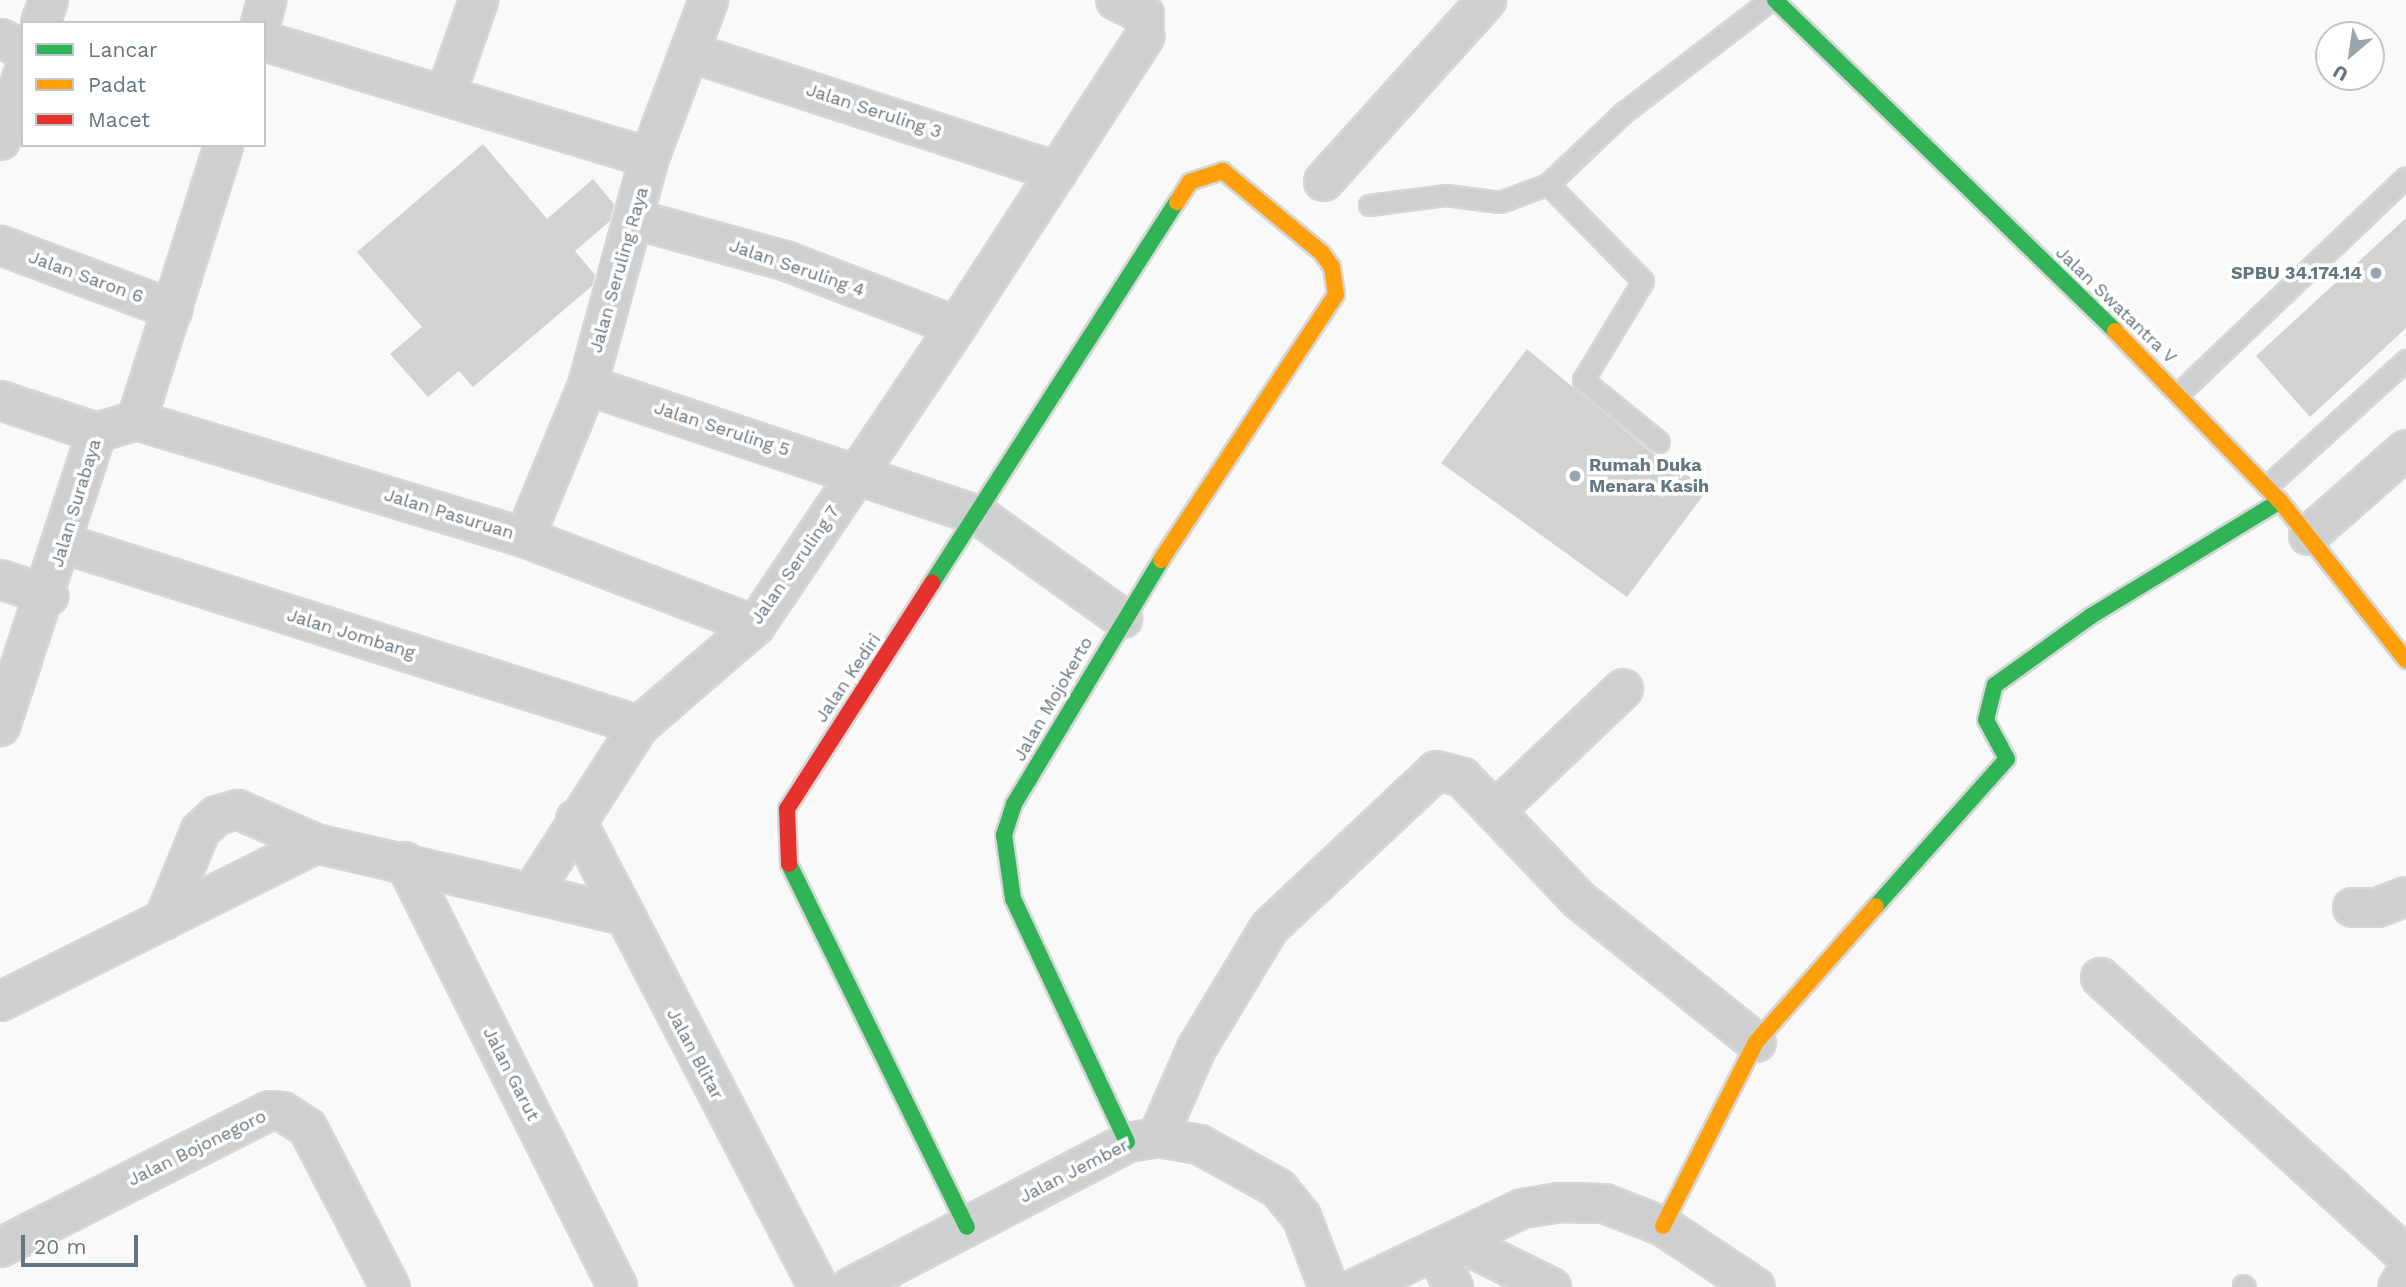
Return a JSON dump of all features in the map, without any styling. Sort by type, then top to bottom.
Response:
[{"type":"street","points":[[41,21],[48,0]]},
{"type":"street","points":[[261,21],[266,0]]},
{"type":"street","points":[[445,95],[478,0]]},
{"type":"street","name":"Jalan Seruling Raya","points":[[524,537],[587,385],[635,219],[649,157],[708,0]]},
{"type":"street","points":[[1323,181],[1486,0]]},
{"type":"street","name":"Jalan Swatantra V","points":[[1773,0],[2179,393],[2273,493],[2406,660]]},
{"type":"street","name":"Jalan Seruling 7","points":[[531,893],[575,819],[639,725],[755,625],[956,326],[1144,36],[1144,14],[1125,3]]},
{"type":"street","points":[[0,38],[21,48]]},
{"type":"street","points":[[266,42],[649,157]]},
{"type":"street","name":"Jalan Seruling 3","points":[[690,52],[1057,171]]},
{"type":"street","points":[[0,140],[21,79]]},
{"type":"street","points":[[136,420],[222,147]]},
{"type":"street","name":"Jalan Mojokerto","points":[[1142,1139],[1013,899],[1004,835],[1014,804],[1122,618],[1329,312],[1336,280],[1312,244],[1237,178],[1208,172],[1190,182]]},
{"type":"street","name":"Jalan Kediri","points":[[967,1227],[789,865],[783,838],[801,782],[980,516],[1190,182]]},
{"type":"street","name":"Jalan Seruling 4","points":[[635,219],[787,261],[956,326]]},
{"type":"street","name":"Jalan Saron 6","points":[[0,245],[172,309]]},
{"type":"street","name":"Jalan Seruling 5","points":[[587,385],[980,516],[1122,618]]},
{"type":"street","points":[[0,400],[96,432]]},
{"type":"street","name":"Jalan Surabaya","points":[[0,726],[48,594],[96,432],[136,420]]},
{"type":"street","name":"Jalan Pasuruan","points":[[136,420],[524,537],[755,625]]},
{"type":"street","points":[[2308,535],[2406,449]]},
{"type":"street","points":[[1663,1226],[1756,1042],[2007,759],[1986,720],[1995,685],[2091,616],[2273,493]]},
{"type":"street","name":"Jalan Jombang","points":[[63,543],[639,725]]},
{"type":"street","points":[[0,579],[48,594]]},
{"type":"street","points":[[1494,811],[1623,688]]},
{"type":"street","points":[[1328,1287],[1301,1216],[1278,1188],[1211,1148],[1142,1139],[1269,927],[1420,779],[1450,770],[1494,811],[1578,899],[1756,1042]]},
{"type":"street","points":[[163,919],[192,848],[216,815],[237,809],[315,843],[404,861],[623,915]]},
{"type":"street","name":"Jalan Blitar","points":[[575,819],[818,1287]]},
{"type":"street","points":[[0,1000],[315,843]]},
{"type":"street","name":"Jalan Garut","points":[[404,861],[617,1287]]},
{"type":"street","points":[[2352,907],[2377,907],[2406,896]]},
{"type":"street","points":[[2100,977],[2406,1255]]},
{"type":"street","name":"Jalan Bojonegoro","points":[[0,1247],[269,1110],[282,1111],[307,1127],[384,1285]]},
{"type":"street","name":"Jalan Jember","points":[[850,1287],[1142,1139]]},
{"type":"street","points":[[1357,1287],[1522,1208],[1559,1202],[1604,1203],[1663,1226],[1755,1287]]},
{"type":"street","points":[[1446,1246],[1453,1287]]},
{"type":"street","points":[[1446,1246],[1552,1287]]},
{"type":"street","points":[[2397,1287],[2406,1272]]},
{"type":"lane","points":[[1369,205],[1446,195],[1500,202],[1548,184],[1623,113],[1773,0]]},
{"type":"lane","points":[[2179,393],[2406,177]]},
{"type":"lane","points":[[1548,184],[1643,281],[1583,380],[1659,442]]},
{"type":"lane","points":[[2273,493],[2406,360]]},
{"type":"building","points":[[483,144],[547,219],[593,179],[614,204],[610,221],[575,251],[595,275],[592,286],[473,387],[459,371],[428,397],[390,354],[422,327],[357,252]]},
{"type":"building","name":"SPBU 34.174.14","points":[[2406,218],[2406,328],[2310,417],[2256,356]]},
{"type":"building","name":"Rumah Duka Menara Kasih","points":[[1527,349],[1651,452],[1708,489],[1627,597],[1441,463]]},
{"type":"traffic: fast","points":[[1775,0],[2115,331]]},
{"type":"traffic: fast","points":[[932,583],[1177,202]]},
{"type":"traffic: fast","points":[[1876,906],[2007,759],[1986,720],[1995,685],[2091,616],[2280,501]]},
{"type":"traffic: fast","points":[[1127,1142],[1013,899],[1004,835],[1014,804],[1161,560]]},
{"type":"traffic: fast","points":[[789,864],[967,1227]]},
{"type":"traffic: slow","points":[[1161,560],[1336,295],[1332,267],[1322,253],[1223,171],[1190,182],[1177,202]]},
{"type":"traffic: slow","points":[[2115,331],[2280,501],[2406,660]]},
{"type":"traffic: slow","points":[[1663,1226],[1756,1042],[1876,906]]},
{"type":"traffic: jam","points":[[789,864],[787,809],[932,583]]},
{"type":"place","name":"SPBU 34.174.14","points":[[2376,273]]},
{"type":"place","name":"Rumah Duka Menara Kasih","points":[[1575,476]]}]
